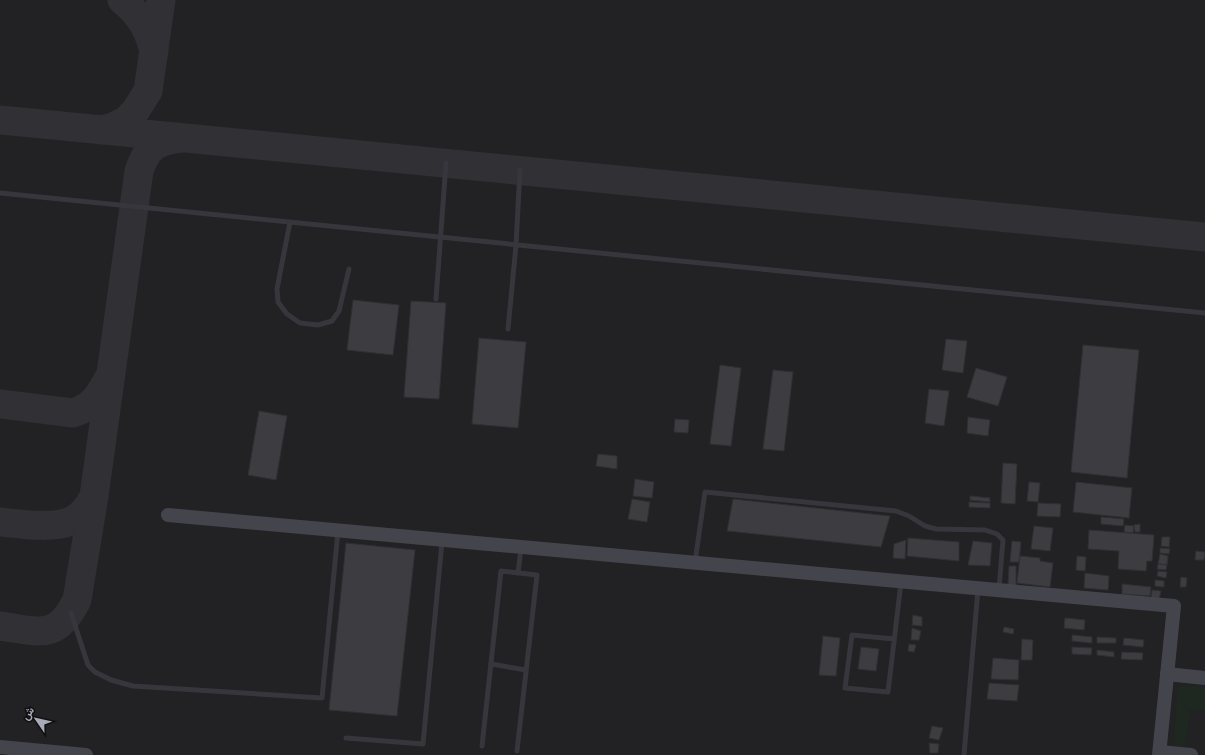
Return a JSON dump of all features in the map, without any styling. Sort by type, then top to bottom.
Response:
[{"type":"street","points":[[168,515],[1174,606],[1159,754],[1191,755]]},
{"type":"street","points":[[1166,674],[1205,678]]},
{"type":"street","points":[[0,747],[86,755]]},
{"type":"lane","points":[[436,299],[446,163]]},
{"type":"lane","points":[[508,329],[516,245],[520,170]]},
{"type":"lane","points":[[0,193],[1205,313]]},
{"type":"lane","points":[[290,222],[277,289],[278,302],[287,314],[300,323],[318,325],[332,321],[339,311],[348,269]]},
{"type":"lane","points":[[695,563],[705,492],[896,511],[909,516],[925,526],[936,529],[985,530],[997,534],[1003,540],[998,590]]},
{"type":"lane","points":[[71,612],[88,664],[95,672],[111,680],[133,686],[322,698],[338,531]]},
{"type":"lane","points":[[346,738],[423,744],[442,540]]},
{"type":"lane","points":[[518,573],[521,547]]},
{"type":"lane","points":[[482,746],[501,571],[537,575],[517,751]]},
{"type":"lane","points":[[894,639],[852,635],[845,688],[888,692],[901,582]]},
{"type":"lane","points":[[964,755],[978,589]]},
{"type":"lane","points":[[491,664],[526,670]]},
{"type":"shaded area","points":[[0,0],[1205,0],[1205,755],[0,755]]},
{"type":"shaded area","points":[[1184,685],[1205,687],[1205,711],[1190,710],[1186,746],[1182,749],[1173,745],[1178,687]]},
{"type":"building","points":[[353,300],[399,305],[393,355],[347,350]]},
{"type":"building","points":[[411,301],[446,303],[439,399],[404,397]]},
{"type":"building","points":[[479,338],[526,342],[518,428],[472,424]]},
{"type":"building","points":[[946,339],[967,341],[963,373],[942,370]]},
{"type":"building","points":[[1083,345],[1139,350],[1127,478],[1071,472]]},
{"type":"building","points":[[720,365],[741,368],[731,446],[710,444]]},
{"type":"building","points":[[976,368],[1007,377],[998,406],[967,397]]},
{"type":"building","points":[[773,370],[793,372],[784,451],[763,449]]},
{"type":"building","points":[[929,389],[949,391],[944,426],[925,423]]},
{"type":"building","points":[[259,411],[287,416],[276,480],[248,475]]},
{"type":"building","points":[[968,417],[990,420],[988,436],[967,433]]},
{"type":"building","points":[[675,419],[689,420],[688,433],[674,432]]},
{"type":"building","points":[[598,454],[617,456],[617,469],[596,466]]},
{"type":"building","points":[[1003,463],[1017,464],[1015,504],[1001,503]]},
{"type":"building","points":[[635,479],[654,482],[652,498],[633,496]]},
{"type":"building","points":[[1029,482],[1040,483],[1038,502],[1027,501]]},
{"type":"building","points":[[1076,482],[1132,488],[1129,518],[1073,512]]},
{"type":"building","points":[[970,496],[990,498],[990,502],[970,500]]},
{"type":"building","points":[[632,499],[650,502],[647,522],[628,519]]},
{"type":"building","points":[[733,499],[890,516],[881,547],[727,531]]},
{"type":"building","points":[[969,502],[990,503],[990,508],[969,507]]},
{"type":"building","points":[[1038,503],[1061,504],[1060,517],[1037,516]]},
{"type":"building","points":[[1101,517],[1124,519],[1123,526],[1101,524]]},
{"type":"building","points":[[1140,524],[1140,532],[1135,532],[1134,525]]},
{"type":"building","points":[[1125,525],[1134,526],[1133,533],[1124,532]]},
{"type":"building","points":[[1034,526],[1053,528],[1050,551],[1031,549]]},
{"type":"building","points":[[1089,530],[1154,535],[1152,561],[1147,561],[1146,571],[1118,569],[1119,551],[1088,549]]},
{"type":"building","points":[[1162,537],[1170,537],[1169,547],[1161,546]]},
{"type":"building","points":[[908,538],[959,542],[959,561],[907,556]]},
{"type":"building","points":[[906,540],[905,559],[893,558],[894,544]]},
{"type":"building","points":[[973,541],[992,543],[990,566],[968,565]]},
{"type":"building","points":[[1012,541],[1021,542],[1019,562],[1010,562]]},
{"type":"building","points":[[346,543],[415,550],[397,716],[329,710]]},
{"type":"building","points":[[1160,548],[1170,549],[1169,554],[1160,553]]},
{"type":"building","points":[[1196,551],[1205,552],[1204,560],[1195,560]]},
{"type":"building","points":[[1160,554],[1168,556],[1167,565],[1158,564]]},
{"type":"building","points":[[1020,556],[1040,558],[1040,561],[1053,563],[1050,587],[1017,583]]},
{"type":"building","points":[[1077,556],[1086,557],[1085,571],[1076,570]]},
{"type":"building","points":[[1158,564],[1167,565],[1166,570],[1157,569]]},
{"type":"building","points":[[1009,566],[1016,566],[1016,585],[1008,585]]},
{"type":"building","points":[[1158,571],[1167,572],[1166,578],[1157,576]]},
{"type":"building","points":[[1085,573],[1109,576],[1108,590],[1084,588]]},
{"type":"building","points":[[1181,577],[1187,578],[1186,587],[1180,587]]},
{"type":"building","points":[[1155,580],[1164,581],[1164,587],[1155,586]]},
{"type":"building","points":[[1122,584],[1151,587],[1150,596],[1122,594]]},
{"type":"building","points":[[1152,590],[1161,591],[1159,600],[1151,599]]},
{"type":"building","points":[[913,615],[922,617],[922,626],[912,625]]},
{"type":"building","points":[[1065,618],[1085,620],[1084,630],[1064,628]]},
{"type":"building","points":[[1004,627],[1014,629],[1013,634],[1003,632]]},
{"type":"building","points":[[912,628],[921,631],[919,640],[911,640]]},
{"type":"building","points":[[1072,635],[1092,637],[1092,643],[1072,641]]},
{"type":"building","points":[[823,636],[840,638],[836,676],[819,675]]},
{"type":"building","points":[[1097,637],[1116,638],[1116,643],[1097,643]]},
{"type":"building","points":[[1124,638],[1144,640],[1143,647],[1123,645]]},
{"type":"building","points":[[1022,639],[1033,640],[1032,660],[1021,660]]},
{"type":"building","points":[[909,644],[916,645],[914,652],[908,651]]},
{"type":"building","points":[[861,647],[879,649],[876,671],[858,669]]},
{"type":"building","points":[[1072,647],[1092,648],[1091,655],[1072,654]]},
{"type":"building","points":[[1097,650],[1114,652],[1114,657],[1097,655]]},
{"type":"building","points":[[1122,652],[1143,653],[1142,660],[1121,659]]},
{"type":"building","points":[[993,658],[1019,660],[1018,680],[991,679]]},
{"type":"building","points":[[989,683],[1019,685],[1017,701],[987,699]]},
{"type":"building","points":[[932,726],[943,728],[939,740],[929,738]]},
{"type":"building","points":[[929,743],[939,744],[938,753],[930,753]]},
{"type":"taxiway","points":[[122,0],[134,11],[143,23],[154,52]]},
{"type":"taxiway","points":[[101,130],[113,127],[127,120],[136,110],[148,91],[161,0]]},
{"type":"taxiway","points":[[0,120],[1205,237]]},
{"type":"taxiway","points":[[0,522],[36,525],[55,525],[64,523],[75,519],[81,514],[94,496],[139,171],[145,156],[159,143],[181,138]]},
{"type":"taxiway","points":[[0,404],[73,413],[87,407],[96,399],[110,376]]},
{"type":"taxiway","points":[[0,626],[45,631],[54,628],[62,622],[69,613],[77,600],[94,496]]}]
